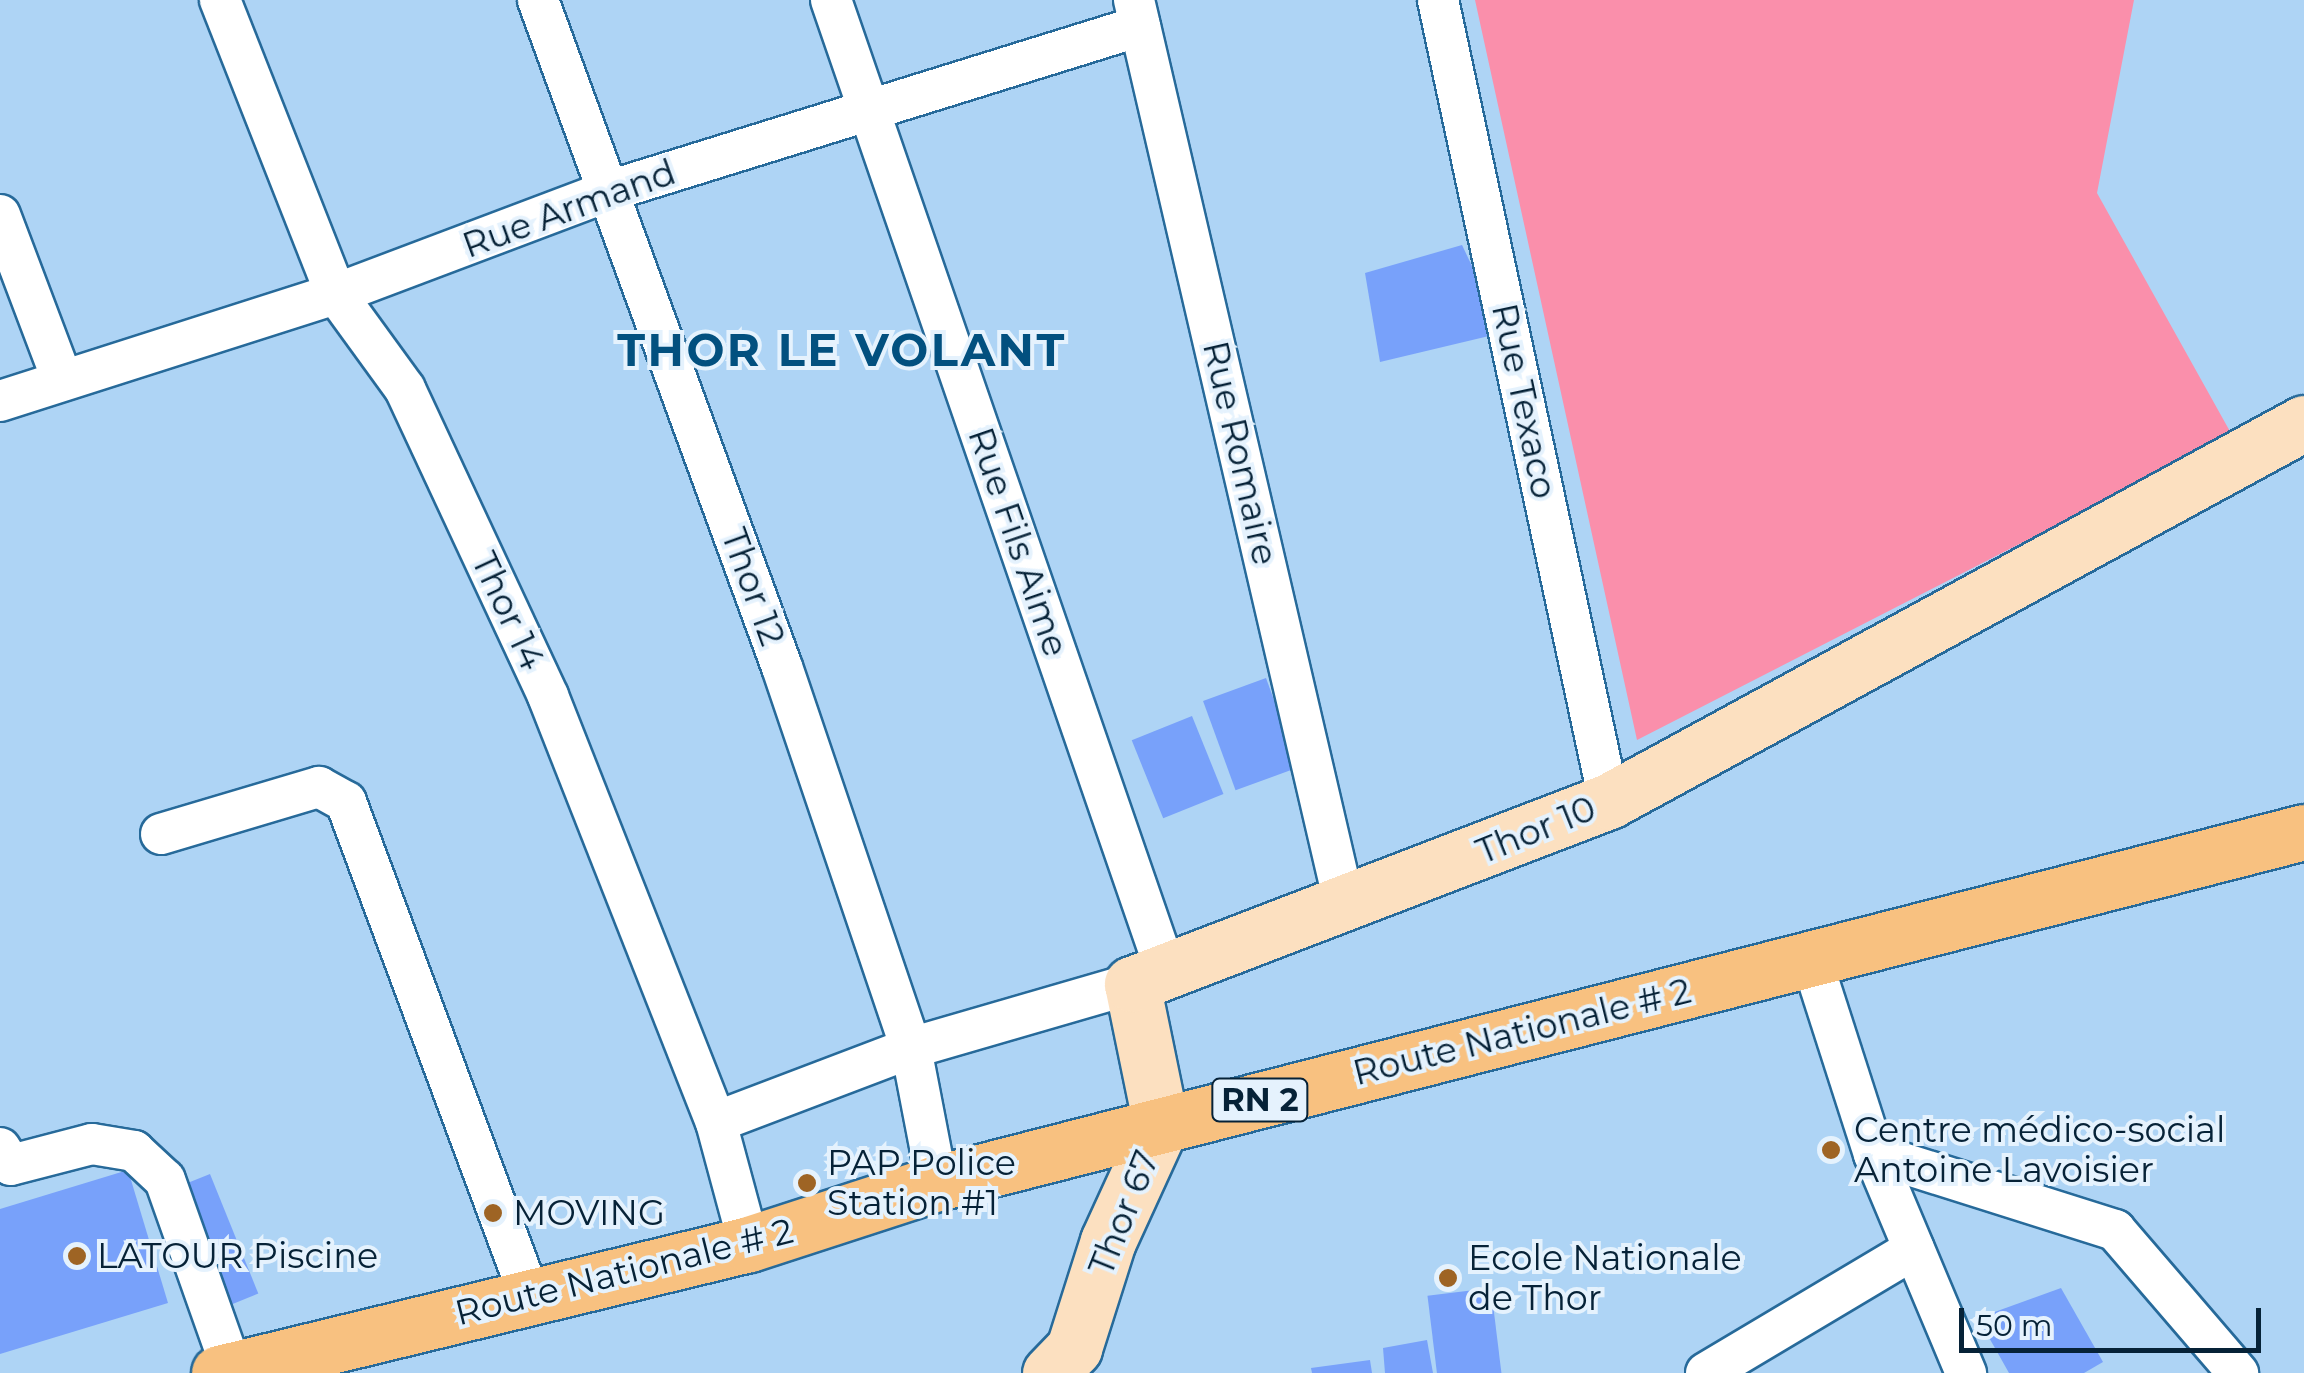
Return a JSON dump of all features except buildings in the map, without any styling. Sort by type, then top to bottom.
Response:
[{"type":"main road","name":"Route Nationale # 2","points":[[225,1371],[748,1244],[937,1184],[2304,832]]},
{"type":"street","name":"Thor 14","points":[[220,0],[336,294],[405,390],[548,696],[716,1122],[748,1244]]},
{"type":"street","name":"Thor 12","points":[[538,0],[609,190],[911,1048],[937,1184]]},
{"type":"street","name":"Rue Fils Aime","points":[[831,0],[1149,977]]},
{"type":"street","name":"Rue Texaco","points":[[1438,0],[1609,801]]},
{"type":"street","name":"Rue Armand","points":[[0,401],[62,378],[336,294],[609,190],[869,111],[1137,13]]},
{"type":"street","name":"Rue Romaire","points":[[1137,13],[1345,907]]},
{"type":"street","points":[[0,215],[62,378]]},
{"type":"street","name":"Thor 10","points":[[716,1122],[911,1048],[1149,977],[1345,907],[1609,801],[2304,423]]},
{"type":"street","points":[[161,834],[319,787],[346,802],[530,1297]]},
{"type":"street","points":[[1811,958],[1874,1154],[1966,1373]]},
{"type":"street","name":"Thor 67","points":[[1070,1365],[1108,1242],[1161,1125],[1149,977]]},
{"type":"street","points":[[0,1148],[12,1165],[92,1144],[134,1151],[165,1180],[225,1371]]},
{"type":"street","points":[[1874,1154],[2115,1230],[2238,1373]]},
{"type":"street","points":[[1706,1373],[1914,1249]]},
{"type":"shaded area","points":[[1475,0],[2134,0],[2097,193],[2232,435],[1637,740]]},
{"type":"place","name":"Centre médico-social Antoine Lavoisier","points":[[1831,1150]]},
{"type":"place","name":"PAP Police Station #1","points":[[807,1183]]},
{"type":"place","name":"MOVING","points":[[493,1213]]},
{"type":"place","name":"LATOUR Piscine","points":[[77,1256]]},
{"type":"place","name":"Ecole Nationale de Thor","points":[[1448,1278]]},
{"type":"district","name":"THOR LE VOLANT","points":[[842,350]]}]
